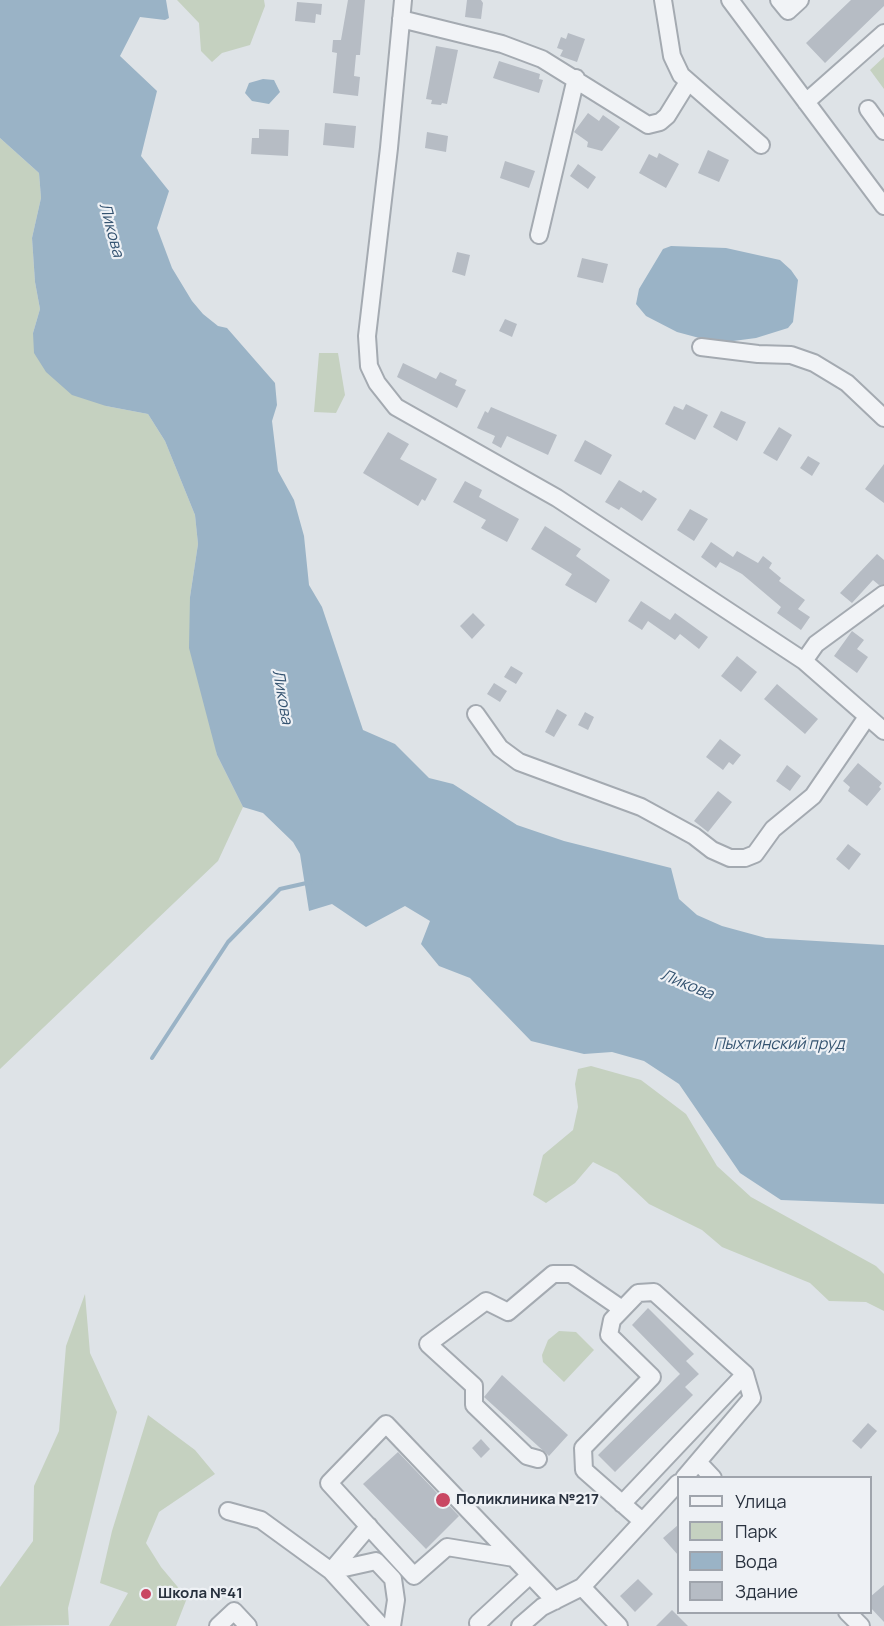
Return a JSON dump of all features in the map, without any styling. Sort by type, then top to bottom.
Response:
[{"type":"street","points":[[403,0],[367,336],[369,366],[377,383],[396,406],[557,498],[804,661],[884,731]]},
{"type":"street","points":[[663,0],[672,56],[681,75],[761,145]]},
{"type":"street","points":[[730,0],[806,102],[882,198]]},
{"type":"street","points":[[779,0],[788,11],[800,0]]},
{"type":"street","points":[[402,19],[502,44],[542,59],[576,78],[648,125],[660,122],[667,116],[688,82]]},
{"type":"street","points":[[806,102],[884,33]]},
{"type":"street","points":[[539,235],[576,78]]},
{"type":"street","points":[[868,109],[884,131]]},
{"type":"street","points":[[701,347],[758,354],[791,355],[814,363],[847,383],[884,418]]},
{"type":"street","points":[[804,661],[816,644],[884,594]]},
{"type":"street","points":[[476,714],[500,748],[519,762],[641,807],[694,836],[712,850],[730,858],[745,858],[755,854],[773,829],[813,796],[867,717]]},
{"type":"street","points":[[538,1459],[527,1456],[474,1405],[474,1386],[428,1344],[486,1301],[507,1312],[553,1274],[571,1274],[622,1309]]},
{"type":"street","points":[[642,1521],[584,1470],[583,1448],[652,1377],[609,1335],[612,1320],[638,1293],[654,1292],[745,1374],[752,1398],[686,1476]]},
{"type":"street","points":[[622,1504],[745,1374]]},
{"type":"street","points":[[514,1558],[447,1546],[414,1576],[329,1483],[386,1424],[514,1558],[530,1575],[555,1601]]},
{"type":"street","points":[[698,1462],[711,1476]]},
{"type":"street","points":[[519,1626],[542,1607],[582,1587],[677,1484]]},
{"type":"street","points":[[228,1511],[261,1520],[331,1571],[381,1626]]},
{"type":"street","points":[[331,1571],[369,1526]]},
{"type":"street","points":[[331,1571],[376,1561],[393,1579],[396,1600],[392,1626]]},
{"type":"street","points":[[478,1623],[530,1575]]},
{"type":"street","points":[[582,1587],[619,1626]]},
{"type":"street","points":[[218,1626],[234,1611],[249,1626]]},
{"type":"street","points":[[850,1614],[861,1626]]},
{"type":"green space","points":[[177,0],[264,0],[265,6],[250,45],[222,53],[212,62],[201,51],[199,23]]},
{"type":"green space","points":[[884,57],[884,89],[870,70]]},
{"type":"green space","points":[[0,138],[39,173],[41,198],[32,238],[35,282],[40,309],[33,333],[106,406],[148,414],[165,441],[195,515],[198,544],[190,597],[217,755],[243,807],[218,861],[0,1069]]},
{"type":"green space","points":[[319,353],[338,353],[345,395],[336,413],[314,412]]},
{"type":"green space","points":[[591,1066],[641,1080],[686,1114],[717,1166],[751,1197],[876,1266],[884,1274],[884,1311],[866,1302],[829,1301],[810,1283],[722,1247],[702,1230],[649,1204],[617,1174],[593,1162],[575,1183],[546,1203],[533,1195],[543,1155],[573,1130],[578,1107],[575,1084],[578,1069]]},
{"type":"green space","points":[[85,1294],[90,1353],[117,1412],[68,1608],[69,1625],[0,1626],[0,1587],[33,1541],[34,1486],[59,1431],[66,1346]]},
{"type":"green space","points":[[559,1331],[576,1332],[594,1350],[564,1382],[543,1362],[542,1355],[548,1340]]},
{"type":"green space","points":[[148,1415],[195,1450],[215,1474],[159,1512],[146,1543],[161,1567],[187,1598],[176,1626],[109,1626],[128,1593],[100,1583],[112,1531]]},
{"type":"water","name":"Пыхтинский пруд","points":[[0,0],[166,0],[169,18],[165,20],[140,17],[120,56],[157,91],[141,156],[169,191],[157,228],[172,268],[192,301],[218,326],[227,328],[275,383],[277,405],[272,421],[278,471],[294,500],[304,536],[309,585],[322,607],[363,730],[395,744],[429,778],[453,784],[517,825],[564,841],[671,868],[679,899],[697,915],[722,926],[766,938],[884,945],[884,1204],[781,1200],[740,1173],[679,1084],[644,1061],[612,1052],[584,1054],[531,1041],[470,978],[439,966],[421,944],[430,921],[405,906],[366,927],[332,904],[309,911],[300,854],[293,842],[263,813],[243,807],[217,755],[189,648],[190,597],[198,544],[195,515],[165,441],[148,414],[106,406],[72,395],[46,372],[34,353],[33,333],[40,309],[35,282],[32,238],[41,198],[39,173],[0,138]]},
{"type":"water","points":[[263,79],[274,80],[280,92],[269,104],[252,101],[245,93],[249,83]]},
{"type":"water","points":[[671,246],[726,248],[780,260],[798,280],[793,322],[788,328],[756,338],[718,343],[677,332],[646,316],[636,304],[639,289],[663,249]]},
{"type":"building","points":[[348,0],[365,0],[360,55],[356,55],[354,76],[360,77],[358,96],[333,93],[337,53],[332,52],[333,40],[341,40]]},
{"type":"building","points":[[467,0],[481,0],[483,3],[481,19],[465,17]]},
{"type":"building","points":[[851,0],[884,0],[884,6],[825,63],[806,43]]},
{"type":"building","points":[[297,2],[322,4],[321,15],[316,14],[315,23],[295,21]]},
{"type":"building","points":[[568,33],[585,39],[577,62],[560,56],[563,50],[557,48],[561,37],[566,39]]},
{"type":"building","points":[[436,46],[458,50],[447,104],[442,103],[441,105],[431,104],[432,100],[426,99]]},
{"type":"building","points":[[499,61],[540,74],[539,79],[543,80],[539,93],[493,78]]},
{"type":"building","points":[[588,113],[599,121],[603,115],[620,127],[602,151],[587,147],[588,142],[574,132]]},
{"type":"building","points":[[325,123],[356,126],[354,148],[323,145]]},
{"type":"building","points":[[259,129],[289,130],[288,156],[251,154],[252,138],[259,138]]},
{"type":"building","points":[[427,132],[448,136],[446,152],[425,148]]},
{"type":"building","points":[[708,150],[729,160],[719,182],[698,173]]},
{"type":"building","points":[[659,153],[679,164],[666,188],[639,173],[649,154],[657,158]]},
{"type":"building","points":[[505,161],[535,171],[529,188],[500,178]]},
{"type":"building","points":[[578,164],[596,177],[588,189],[570,176]]},
{"type":"building","points":[[457,252],[470,255],[465,276],[452,272]]},
{"type":"building","points":[[582,258],[608,264],[603,283],[577,277]]},
{"type":"building","points":[[505,319],[517,324],[512,337],[499,331]]},
{"type":"building","points":[[403,363],[436,379],[440,372],[457,380],[455,385],[466,390],[457,408],[397,377]]},
{"type":"building","points":[[686,404],[708,415],[695,440],[665,424],[674,406],[683,410]]},
{"type":"building","points":[[491,407],[557,435],[548,455],[507,436],[501,448],[492,443],[495,436],[477,428],[485,411],[488,413]]},
{"type":"building","points":[[721,411],[746,422],[737,441],[713,427]]},
{"type":"building","points":[[779,427],[792,435],[777,461],[763,453]]},
{"type":"building","points":[[388,432],[409,444],[400,459],[437,479],[425,501],[422,499],[418,506],[363,473]]},
{"type":"building","points":[[585,440],[612,455],[601,475],[574,461]]},
{"type":"building","points":[[808,456],[820,463],[812,476],[800,468]]},
{"type":"building","points":[[884,464],[884,503],[865,489]]},
{"type":"building","points":[[619,480],[657,499],[642,521],[621,507],[619,510],[605,502]]},
{"type":"building","points":[[465,481],[482,490],[479,497],[519,519],[507,542],[481,528],[486,520],[453,502]]},
{"type":"building","points":[[690,509],[708,519],[694,541],[677,530]]},
{"type":"building","points":[[545,526],[581,549],[576,556],[610,580],[596,603],[565,585],[572,574],[531,549]]},
{"type":"building","points":[[711,542],[733,557],[737,551],[758,563],[763,556],[772,563],[769,568],[781,578],[779,581],[805,600],[798,609],[810,617],[801,630],[777,613],[781,607],[742,574],[720,562],[716,568],[701,557]]},
{"type":"building","points":[[877,554],[884,560],[884,584],[879,585],[873,580],[852,603],[840,593]]},
{"type":"building","points":[[641,601],[670,620],[675,613],[708,637],[699,649],[680,634],[675,640],[648,621],[642,630],[628,621]]},
{"type":"building","points":[[473,613],[485,625],[472,639],[460,626]]},
{"type":"building","points":[[852,631],[864,640],[857,649],[868,657],[857,673],[834,656]]},
{"type":"building","points":[[737,656],[757,672],[741,692],[721,676]]},
{"type":"building","points":[[511,666],[523,673],[516,684],[504,677]]},
{"type":"building","points":[[494,683],[507,691],[500,702],[487,694]]},
{"type":"building","points":[[777,684],[818,719],[805,734],[764,699]]},
{"type":"building","points":[[557,709],[567,715],[554,737],[545,732]]},
{"type":"building","points":[[585,712],[594,717],[588,730],[578,725]]},
{"type":"building","points":[[720,739],[741,755],[733,765],[729,762],[723,770],[706,757]]},
{"type":"building","points":[[858,763],[882,783],[879,787],[881,789],[867,806],[848,791],[850,787],[843,781]]},
{"type":"building","points":[[787,765],[801,776],[790,791],[776,781]]},
{"type":"building","points":[[718,791],[732,802],[708,832],[694,821]]},
{"type":"building","points":[[848,844],[861,854],[849,870],[836,859]]},
{"type":"building","points":[[648,1308],[694,1354],[686,1361],[699,1374],[685,1387],[693,1395],[615,1472],[598,1455],[680,1374],[632,1325]]},
{"type":"building","points":[[502,1375],[568,1435],[549,1456],[484,1397]]},
{"type":"building","points":[[868,1423],[877,1431],[861,1449],[852,1441]]},
{"type":"building","points":[[481,1439],[490,1449],[481,1458],[472,1448]]},
{"type":"building","name":"Поликлиника №217","points":[[398,1452],[459,1516],[426,1549],[363,1484]]},
{"type":"building","points":[[677,1526],[677,1554],[663,1538]]},
{"type":"building","points":[[638,1579],[653,1594],[635,1612],[620,1596]]},
{"type":"building","points":[[884,1585],[884,1622],[872,1609],[872,1595]]},
{"type":"building","points":[[672,1610],[688,1626],[656,1626]]},
{"type":"waterway","points":[[152,1058],[228,942],[280,889],[311,882]]},
{"type":"place","name":"Поликлиника №217","points":[[443,1500]]},
{"type":"place","name":"Школа №41","points":[[146,1594]]},
{"type":"water label","name":"Ликова","points":[[111,230]]},
{"type":"water label","name":"Ликова","points":[[282,697]]},
{"type":"water label","name":"Ликова","points":[[687,985]]}]
